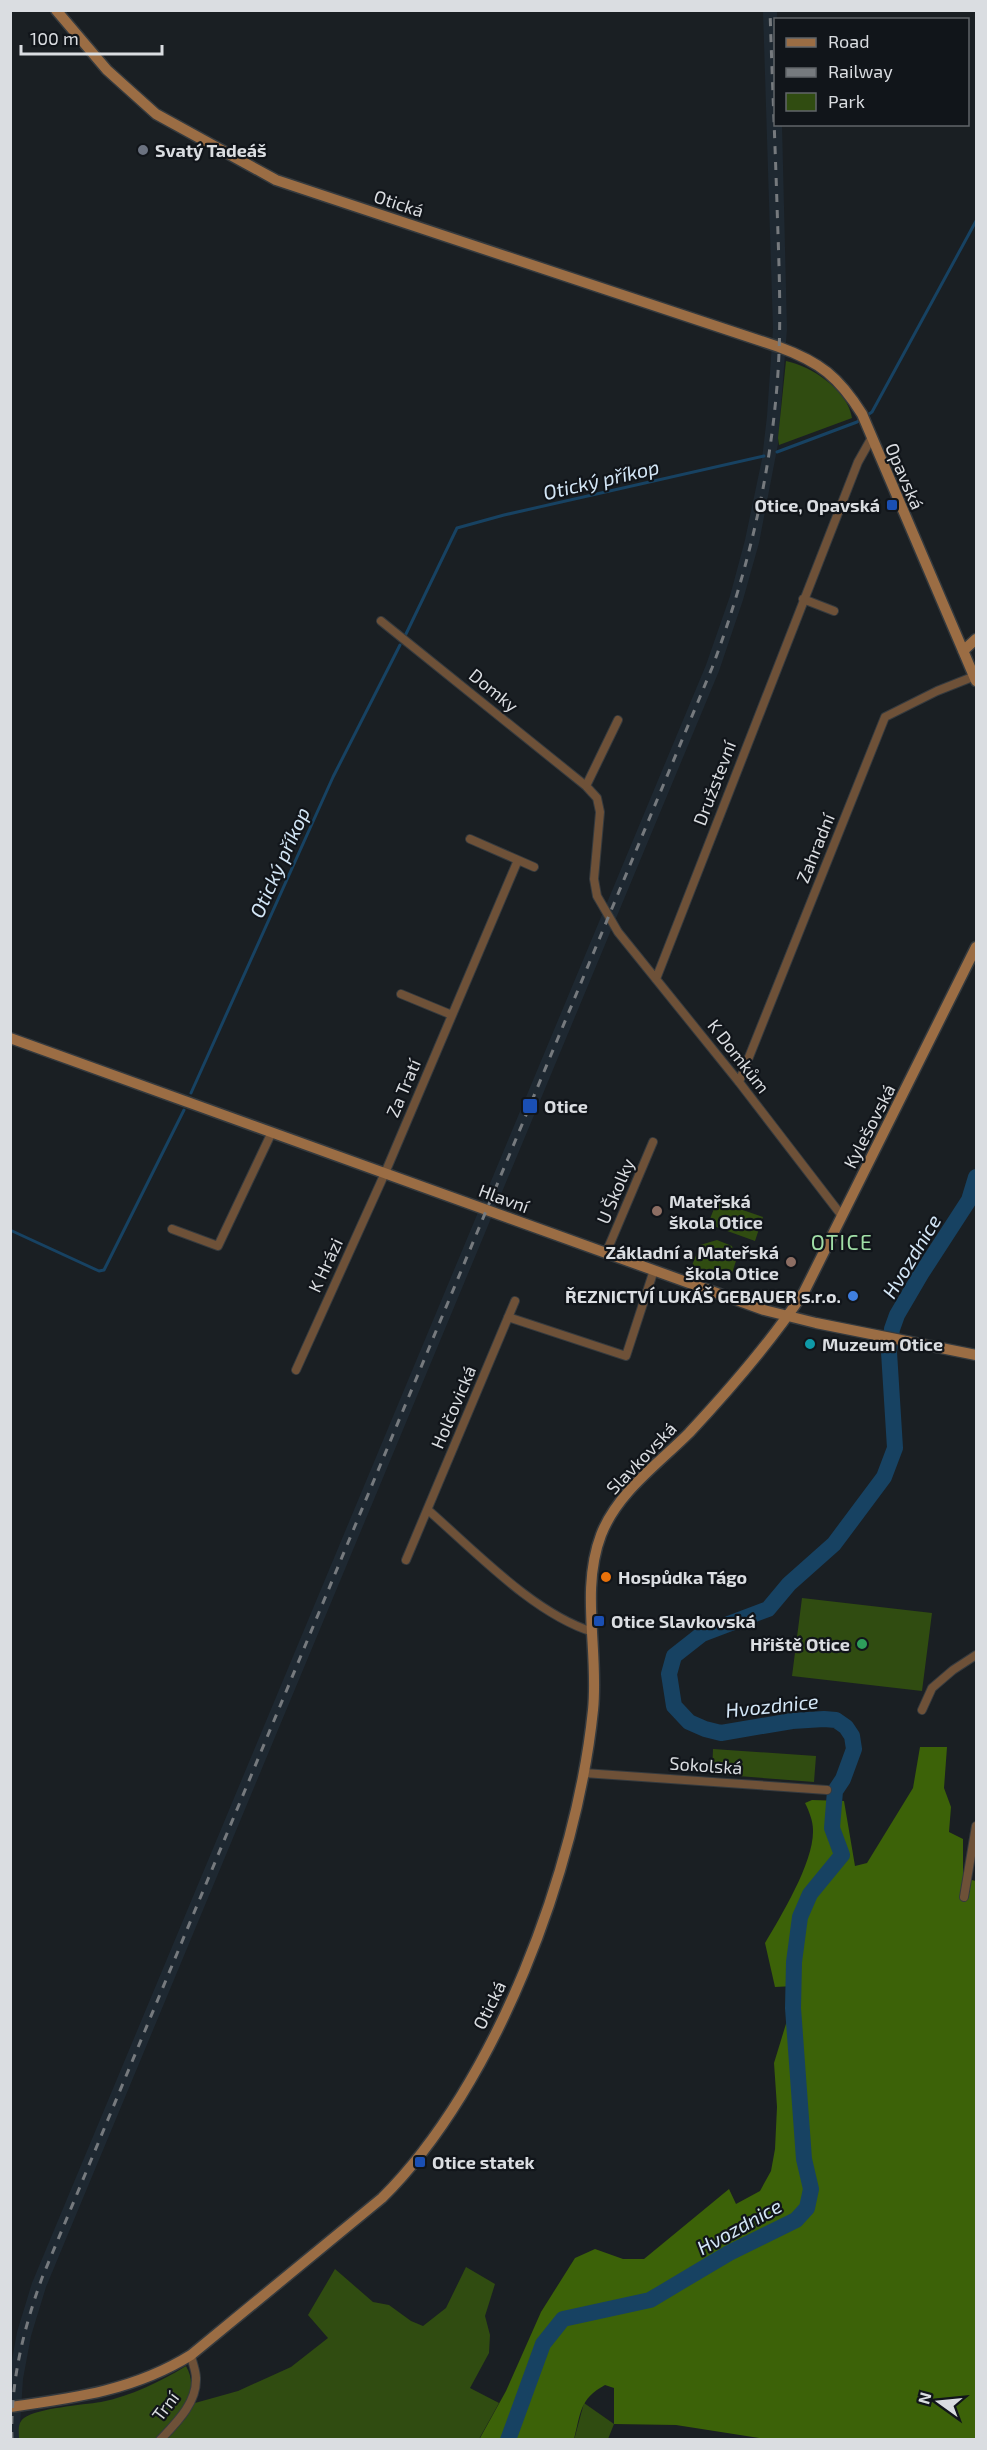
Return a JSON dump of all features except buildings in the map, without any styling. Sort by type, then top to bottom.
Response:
[{"type":"main road","name":"Otická","points":[[56,10],[107,70],[156,114],[276,180],[497,251],[779,347]]},
{"type":"main road","name":"Opavská","points":[[779,347],[815,362],[836,377],[850,394],[862,414],[963,651]]},
{"type":"main road","points":[[976,639],[963,651],[976,679]]},
{"type":"main road","name":"Kylešovská","points":[[787,1317],[804,1292],[976,947]]},
{"type":"main road","name":"Hlavní","points":[[10,1038],[787,1317],[976,1355]]},
{"type":"main road","name":"Slavkovská","points":[[595,1689],[592,1568],[603,1531],[613,1512],[627,1494],[689,1432],[741,1375],[787,1317]]},
{"type":"main road","name":"Otická","points":[[10,2408],[122,2387],[157,2373],[190,2355],[382,2199],[402,2179],[429,2144],[465,2087],[509,2004],[537,1938],[563,1855],[584,1773],[595,1689]]},
{"type":"street","name":"Družstevní","points":[[656,979],[803,599],[858,462],[872,439]]},
{"type":"street","points":[[803,599],[834,611]]},
{"type":"street","name":"Domky","points":[[381,621],[586,786],[597,798],[600,812],[594,879],[597,896],[609,916]]},
{"type":"street","name":"Zahradní","points":[[739,1082],[885,717],[937,691],[976,679]]},
{"type":"street","points":[[586,786],[618,720]]},
{"type":"street","points":[[470,839],[534,867]]},
{"type":"street","name":"Za Tratí","points":[[385,1173],[518,860]]},
{"type":"street","name":"K Domkům","points":[[609,916],[618,932],[739,1082],[842,1216]]},
{"type":"street","points":[[401,994],[452,1015]]},
{"type":"street","points":[[172,1229],[218,1246],[272,1132]]},
{"type":"street","name":"U Školky","points":[[606,1253],[653,1142]]},
{"type":"street","name":"K Hrázi","points":[[296,1370],[385,1173]]},
{"type":"street","points":[[508,1317],[626,1356],[654,1270]]},
{"type":"street","name":"Holčovická","points":[[406,1560],[515,1301]]},
{"type":"street","points":[[428,1510],[499,1573],[558,1618],[593,1632]]},
{"type":"street","points":[[922,1710],[932,1688],[976,1654]]},
{"type":"street","name":"Sokolská","points":[[584,1773],[826,1790]]},
{"type":"street","points":[[964,1897],[976,1826]]},
{"type":"street","name":"Trní","points":[[160,2439],[174,2425],[193,2399],[196,2379],[190,2355]]},
{"type":"shaded area","points":[[763,11],[777,11],[777,18],[774,18],[774,126],[782,126],[787,329],[778,444],[759,543],[743,600],[719,671],[46,2287],[31,2336],[23,2379],[19,2439],[11,2440],[11,2366],[17,2332],[32,2283],[706,665],[730,596],[745,540],[762,459],[773,329]]},
{"type":"green space","points":[[786,361],[806,368],[827,381],[844,398],[852,418],[779,445]]},
{"type":"green space","points":[[717,1201],[763,1217],[755,1241],[708,1224]]},
{"type":"green space","points":[[717,1240],[732,1246],[736,1261],[729,1282],[691,1268],[700,1245]]},
{"type":"green space","name":"Hřiště Otice","points":[[802,1598],[932,1613],[922,1691],[792,1676]]},
{"type":"green space","points":[[920,1747],[947,1747],[944,1788],[951,1807],[949,1832],[963,1839],[963,1878],[976,1881],[976,2439],[765,2439],[676,2425],[614,2424],[614,2388],[605,2385],[596,2390],[586,2401],[580,2414],[574,2439],[479,2440],[506,2391],[541,2312],[575,2258],[595,2249],[623,2259],[644,2259],[729,2189],[736,2204],[760,2191],[771,2171],[775,2149],[777,2107],[774,2063],[793,2001],[794,1986],[775,1987],[765,1943],[795,1888],[812,1843],[813,1827],[805,1803],[812,1800],[844,1801],[855,1866],[867,1863],[913,1788]]},
{"type":"green space","points":[[713,1749],[816,1756],[814,1782],[712,1774]]},
{"type":"green space","points":[[466,2267],[495,2284],[485,2316],[490,2335],[489,2353],[470,2388],[499,2403],[479,2439],[164,2440],[185,2419],[195,2403],[238,2391],[291,2367],[328,2338],[308,2315],[335,2269],[373,2302],[389,2305],[411,2321],[423,2326],[446,2308]]},
{"type":"green space","points":[[186,2366],[191,2387],[189,2397],[178,2415],[155,2439],[19,2439],[20,2422],[24,2418],[50,2409],[101,2402],[123,2396],[156,2383]]},
{"type":"green space","points":[[584,2403],[614,2424],[608,2439],[574,2440]]},
{"type":"waterway","name":"Otický příkop","points":[[777,452],[857,422],[872,412],[976,221]]},
{"type":"waterway","name":"Otický příkop","points":[[405,636],[457,528],[504,515],[764,456]]},
{"type":"waterway","name":"Otický příkop","points":[[191,1093],[333,777],[400,645]]},
{"type":"waterway","name":"Otický příkop","points":[[10,1230],[99,1271],[104,1270],[184,1110]]},
{"type":"waterway","name":"Hvozdnice","points":[[508,2440],[543,2344],[563,2319],[650,2300],[729,2253],[796,2220],[807,2208],[811,2189],[804,2159],[793,2008],[794,1962],[800,1917],[810,1894],[842,1855],[832,1828],[835,1791],[843,1779],[854,1749],[852,1736],[846,1727],[836,1720],[824,1719],[792,1721],[721,1733],[705,1729],[689,1722],[674,1706],[669,1674],[674,1656],[702,1634],[768,1609],[789,1584],[834,1544],[884,1477],[895,1448],[889,1352],[892,1329],[897,1315],[921,1274],[969,1200],[976,1177]]},
{"type":"railway","points":[[12,2440],[13,2398],[19,2358],[42,2278],[712,668],[735,599],[762,494],[779,363],[779,273],[770,10]]},
{"type":"place","name":"Svatý Tadeáš","points":[[143,150]]},
{"type":"place","name":"Otice, Opavská","points":[[892,505]]},
{"type":"place","name":"Otice","points":[[530,1106]]},
{"type":"place","name":"Mateřská škola Otice","points":[[657,1211]]},
{"type":"place","name":"Základní a Mateřská škola Otice","points":[[791,1262]]},
{"type":"place","name":"ŘEZNICTVÍ LUKÁŠ GEBAUER s.r.o.","points":[[853,1296]]},
{"type":"place","name":"Muzeum Otice","points":[[810,1344]]},
{"type":"place","name":"Hospůdka Tágo","points":[[606,1577]]},
{"type":"place","name":"Otice Slavkovská","points":[[599,1621]]},
{"type":"place","name":"Hřiště Otice","points":[[862,1644]]},
{"type":"place","name":"Otice statek","points":[[420,2162]]},
{"type":"district","name":"OTICE","points":[[842,1241]]}]
